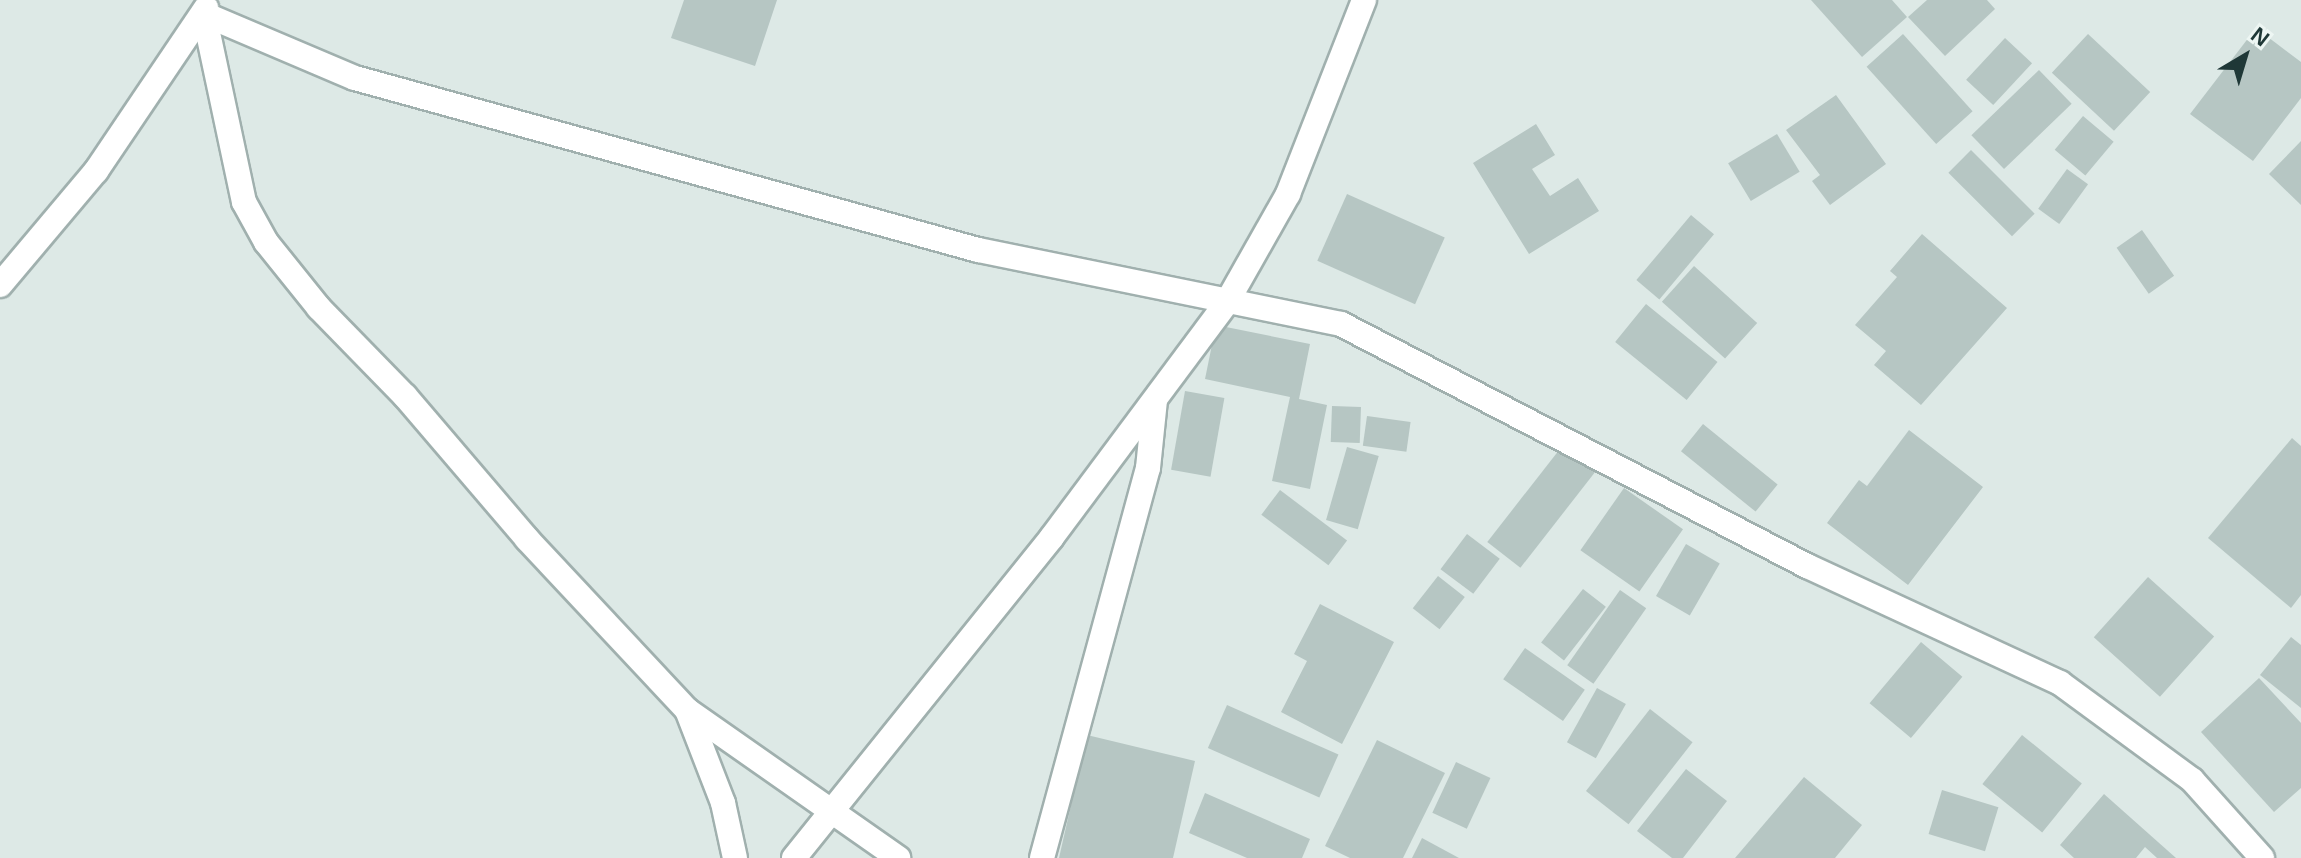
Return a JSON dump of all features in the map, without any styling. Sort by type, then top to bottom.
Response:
[{"type":"street","points":[[794,858],[829,810],[1052,537],[1227,302],[1288,194],[1364,0]]},
{"type":"street","points":[[207,7],[355,78],[978,250],[1341,324],[1807,566],[2060,683],[2192,780],[2262,858]]},
{"type":"street","points":[[0,285],[96,171],[207,7]]},
{"type":"street","points":[[207,7],[244,202],[266,242],[319,308],[405,396],[527,539],[687,710],[898,858]]},
{"type":"street","points":[[1042,858],[1148,468],[1156,397]]},
{"type":"street","points":[[687,710],[723,803],[735,858]]},
{"type":"building","points":[[684,0],[777,0],[755,66],[671,38]]},
{"type":"building","points":[[1811,0],[1892,0],[1907,17],[1862,57]]},
{"type":"building","points":[[1927,0],[1987,0],[1995,9],[1945,56],[1908,17]]},
{"type":"building","points":[[2256,28],[2301,62],[2301,98],[2253,161],[2190,114]]},
{"type":"building","points":[[1903,34],[1973,111],[1936,144],[1867,67]]},
{"type":"building","points":[[2088,34],[2150,92],[2114,131],[2052,73]]},
{"type":"building","points":[[2005,38],[2032,63],[1993,105],[1966,80]]},
{"type":"building","points":[[2039,70],[2072,104],[2004,169],[1971,135]]},
{"type":"building","points":[[1836,95],[1886,164],[1830,205],[1812,181],[1820,175],[1786,130]]},
{"type":"building","points":[[2083,116],[2114,142],[2085,175],[2055,150]]},
{"type":"building","points":[[1536,124],[1555,155],[1532,169],[1550,196],[1578,178],[1599,211],[1529,254],[1473,163]]},
{"type":"building","points":[[1777,134],[1800,172],[1751,201],[1728,163]]},
{"type":"building","points":[[2301,141],[2301,205],[2269,174]]},
{"type":"building","points":[[1971,150],[2035,214],[2012,236],[1948,173]]},
{"type":"building","points":[[2067,169],[2088,184],[2059,224],[2038,209]]},
{"type":"building","points":[[1347,194],[1445,238],[1415,304],[1317,261]]},
{"type":"building","points":[[1691,215],[1714,234],[1659,299],[1636,280]]},
{"type":"building","points":[[2142,230],[2174,276],[2149,294],[2117,248]]},
{"type":"building","points":[[1922,234],[2007,308],[1921,405],[1874,365],[1886,351],[1855,325],[1897,277],[1890,271]]},
{"type":"building","points":[[1694,266],[1757,323],[1725,359],[1662,302]]},
{"type":"building","points":[[1646,304],[1717,362],[1687,400],[1615,342]]},
{"type":"building","points":[[1216,325],[1310,344],[1299,399],[1327,405],[1310,489],[1272,481],[1290,397],[1205,379]]},
{"type":"building","points":[[1185,391],[1224,398],[1211,477],[1171,470]]},
{"type":"building","points":[[1332,406],[1361,407],[1360,443],[1331,442]]},
{"type":"building","points":[[1367,416],[1411,422],[1406,452],[1363,446]]},
{"type":"building","points":[[1703,424],[1778,484],[1756,512],[1681,451]]},
{"type":"building","points":[[1909,430],[1983,487],[1908,585],[1827,523],[1859,480],[1867,486]]},
{"type":"building","points":[[2292,438],[2301,446],[2301,595],[2291,608],[2208,538]]},
{"type":"building","points":[[1563,445],[1596,471],[1520,568],[1487,542]]},
{"type":"building","points":[[1347,447],[1379,456],[1358,529],[1326,520]]},
{"type":"building","points":[[1624,488],[1683,529],[1639,592],[1580,550]]},
{"type":"building","points":[[1280,490],[1347,541],[1328,565],[1261,515]]},
{"type":"building","points":[[1467,534],[1500,559],[1473,594],[1441,569]]},
{"type":"building","points":[[1686,544],[1720,564],[1690,615],[1656,596]]},
{"type":"building","points":[[1438,576],[1465,597],[1440,629],[1413,608]]},
{"type":"building","points":[[2148,577],[2214,637],[2160,697],[2094,637]]},
{"type":"building","points":[[1583,589],[1606,607],[1564,660],[1541,643]]},
{"type":"building","points":[[1620,590],[1646,608],[1593,684],[1567,665]]},
{"type":"building","points":[[1320,604],[1394,642],[1342,744],[1281,712],[1307,661],[1294,654]]},
{"type":"building","points":[[2291,637],[2301,645],[2301,708],[2260,675]]},
{"type":"building","points":[[1921,642],[1962,677],[1911,738],[1870,703]]},
{"type":"building","points":[[1525,648],[1585,690],[1563,721],[1503,679]]},
{"type":"building","points":[[2259,678],[2301,723],[2301,788],[2274,812],[2201,732]]},
{"type":"building","points":[[1597,688],[1626,704],[1596,758],[1567,742]]},
{"type":"building","points":[[1227,705],[1338,755],[1319,798],[1208,748]]},
{"type":"building","points":[[1650,709],[1693,742],[1629,824],[1586,791]]},
{"type":"building","points":[[1087,735],[1195,761],[1173,858],[1059,858]]},
{"type":"building","points":[[2022,735],[2082,783],[2042,832],[1982,784]]},
{"type":"building","points":[[1377,740],[1445,773],[1403,858],[1350,858],[1325,846]]},
{"type":"building","points":[[1456,762],[1490,778],[1467,829],[1432,813]]},
{"type":"building","points":[[1686,769],[1727,801],[1683,858],[1672,858],[1637,831]]},
{"type":"building","points":[[1804,777],[1862,825],[1835,858],[1735,858]]},
{"type":"building","points":[[1942,790],[1998,807],[1985,851],[1929,834]]},
{"type":"building","points":[[1205,793],[1310,839],[1302,858],[1247,858],[1189,833]]},
{"type":"building","points":[[2104,794],[2176,858],[2157,858],[2145,847],[2136,858],[2074,858],[2060,845]]},
{"type":"building","points":[[1422,838],[1459,858],[1412,858]]}]
